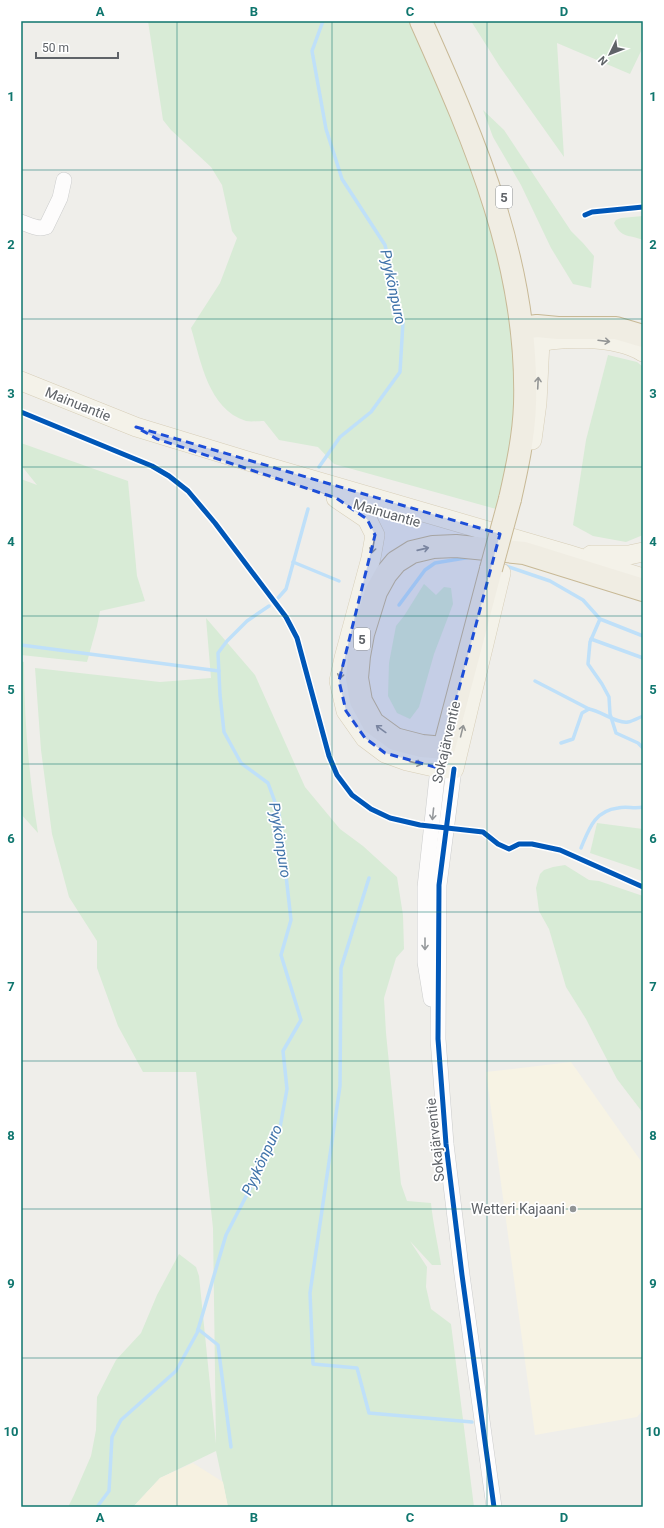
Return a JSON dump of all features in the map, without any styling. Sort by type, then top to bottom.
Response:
[{"type":"highway","name":"5","points":[[421,21],[447,78],[487,181],[499,216],[515,286],[531,335]]},
{"type":"highway","points":[[531,335],[558,328],[616,328],[643,336]]},
{"type":"highway","name":"Sokajärventie","points":[[448,760],[515,502],[531,335]]},
{"type":"highway","name":"5","points":[[448,760],[422,746],[395,739],[373,723],[361,701],[357,678],[359,656],[363,634],[376,592],[386,574],[396,562],[412,552],[433,547],[456,546],[524,553]]},
{"type":"highway","name":"Mainuantie","points":[[524,553],[643,590]]},
{"type":"main road","points":[[531,335],[562,339],[602,341],[620,344],[643,352]]},
{"type":"main road","name":"Mainuantie","points":[[21,381],[136,426],[258,464],[567,554],[643,578]]},
{"type":"main road","name":"Mainuantie","points":[[136,426],[156,439],[336,498],[524,553]]},
{"type":"main road","points":[[336,498],[367,519],[375,535],[371,558],[344,658],[340,680],[346,711],[364,738],[385,753],[407,761],[448,760]]},
{"type":"main road","points":[[567,554],[610,556],[629,555],[643,552]]},
{"type":"street","points":[[21,222],[35,228],[46,227],[60,198],[64,180]]},
{"type":"street","name":"Sokajärventie","points":[[448,760],[425,888],[425,962],[438,1039],[447,1152],[462,1275],[494,1507]]},
{"type":"highlighted area","points":[[136,427],[500,534],[438,768],[385,753],[365,738],[346,711],[339,681],[375,535],[367,519],[336,498],[157,439]]},
{"type":"shaded area","points":[[571,1062],[643,1164],[643,1410],[637,1417],[535,1435],[486,1072]]},
{"type":"green space","points":[[148,21],[410,21],[441,89],[476,175],[507,285],[518,413],[507,478],[496,509],[334,464],[318,447],[279,440],[264,421],[246,421],[233,415],[223,406],[215,395],[203,369],[191,328],[220,283],[237,238],[232,231],[222,185],[211,167],[171,130],[163,120]]},
{"type":"green space","points":[[471,21],[643,21],[643,47],[630,74],[557,43],[564,157],[500,67]]},
{"type":"green space","points":[[483,110],[504,130],[571,231],[594,256],[591,288],[573,284],[551,248],[521,185],[493,137]]},
{"type":"green space","points":[[643,216],[643,240],[623,234],[614,223],[616,220],[621,218]]},
{"type":"green space","points":[[608,355],[637,362],[643,367],[643,535],[626,542],[593,536],[573,525],[586,440]]},
{"type":"green space","points":[[21,443],[128,481],[137,576],[145,601],[100,611],[87,662],[21,655],[21,479],[37,485],[21,465]]},
{"type":"green space","points":[[424,584],[436,595],[444,587],[451,588],[453,604],[434,654],[419,707],[410,719],[397,713],[388,696],[389,663],[396,626]]},
{"type":"green space","points":[[206,618],[255,675],[305,787],[340,829],[363,846],[397,877],[403,915],[404,949],[396,958],[384,998],[401,1184],[407,1201],[431,1203],[441,1265],[432,1265],[410,1241],[427,1267],[426,1287],[431,1309],[451,1324],[474,1507],[228,1507],[216,1451],[160,1478],[133,1507],[68,1507],[91,1456],[96,1430],[97,1397],[116,1360],[141,1333],[157,1295],[179,1254],[196,1267],[199,1276],[216,1444],[213,1228],[196,1072],[143,1072],[118,1026],[97,968],[97,941],[69,897],[52,834],[41,750],[35,668],[160,682],[211,678]]},
{"type":"green space","points":[[21,661],[24,662],[28,748],[38,833],[21,814]]},
{"type":"green space","points":[[597,823],[643,829],[643,871],[590,853]]},
{"type":"green space","points":[[565,865],[589,880],[599,881],[643,896],[643,1113],[617,1079],[586,1019],[566,987],[549,929],[539,911],[536,888],[540,874],[544,870]]},
{"type":"sand","points":[[193,1463],[223,1482],[228,1507],[133,1507],[160,1478]]},
{"type":"waterway","name":"Pyykönpuro","points":[[319,467],[340,437],[371,412],[400,372],[403,322],[385,245],[342,179],[326,129],[312,51],[323,21]]},
{"type":"waterway","name":"Pyykönpuro","points":[[278,598],[286,589],[308,509]]},
{"type":"waterway","points":[[399,605],[425,570],[435,563],[471,557]]},
{"type":"waterway","points":[[293,562],[339,581]]},
{"type":"waterway","points":[[503,565],[550,581],[583,600],[600,619],[643,636]]},
{"type":"waterway","name":"Pyykönpuro","points":[[97,1507],[109,1491],[112,1437],[121,1420],[176,1371],[197,1333],[226,1235],[279,1133],[287,1089],[283,1051],[301,1020],[281,955],[291,920],[279,813],[268,783],[241,763],[224,732],[220,695],[218,653],[227,641],[247,621],[269,606]]},
{"type":"waterway","points":[[600,619],[590,642],[588,664],[609,697],[610,714],[616,733],[638,743],[643,748]]},
{"type":"waterway","points":[[591,639],[643,658]]},
{"type":"waterway","points":[[21,645],[219,671]]},
{"type":"waterway","points":[[535,681],[589,709]]},
{"type":"waterway","points":[[561,743],[573,739],[582,713],[589,709],[624,722],[630,722],[643,716]]},
{"type":"waterway","points":[[581,848],[590,828],[603,813],[621,807],[643,807]]},
{"type":"waterway","points":[[369,878],[341,968],[340,1086],[310,1293],[313,1364],[357,1368],[369,1413],[472,1422]]},
{"type":"waterway","points":[[198,1329],[218,1345],[231,1447]]},
{"type":"cycle path","points":[[585,215],[592,212],[643,207]]},
{"type":"cycle path","points":[[21,412],[152,466],[169,476],[188,491],[215,523],[286,617],[297,638],[329,756],[337,775],[352,795],[371,809],[390,818],[420,825],[483,832],[498,844],[509,849],[519,844],[532,844],[560,850],[643,887]]},
{"type":"cycle path","points":[[454,769],[439,885],[438,1039],[446,1144],[462,1275],[494,1507]]},
{"type":"place","name":"Wetteri Kajaani","points":[[573,1209]]}]
